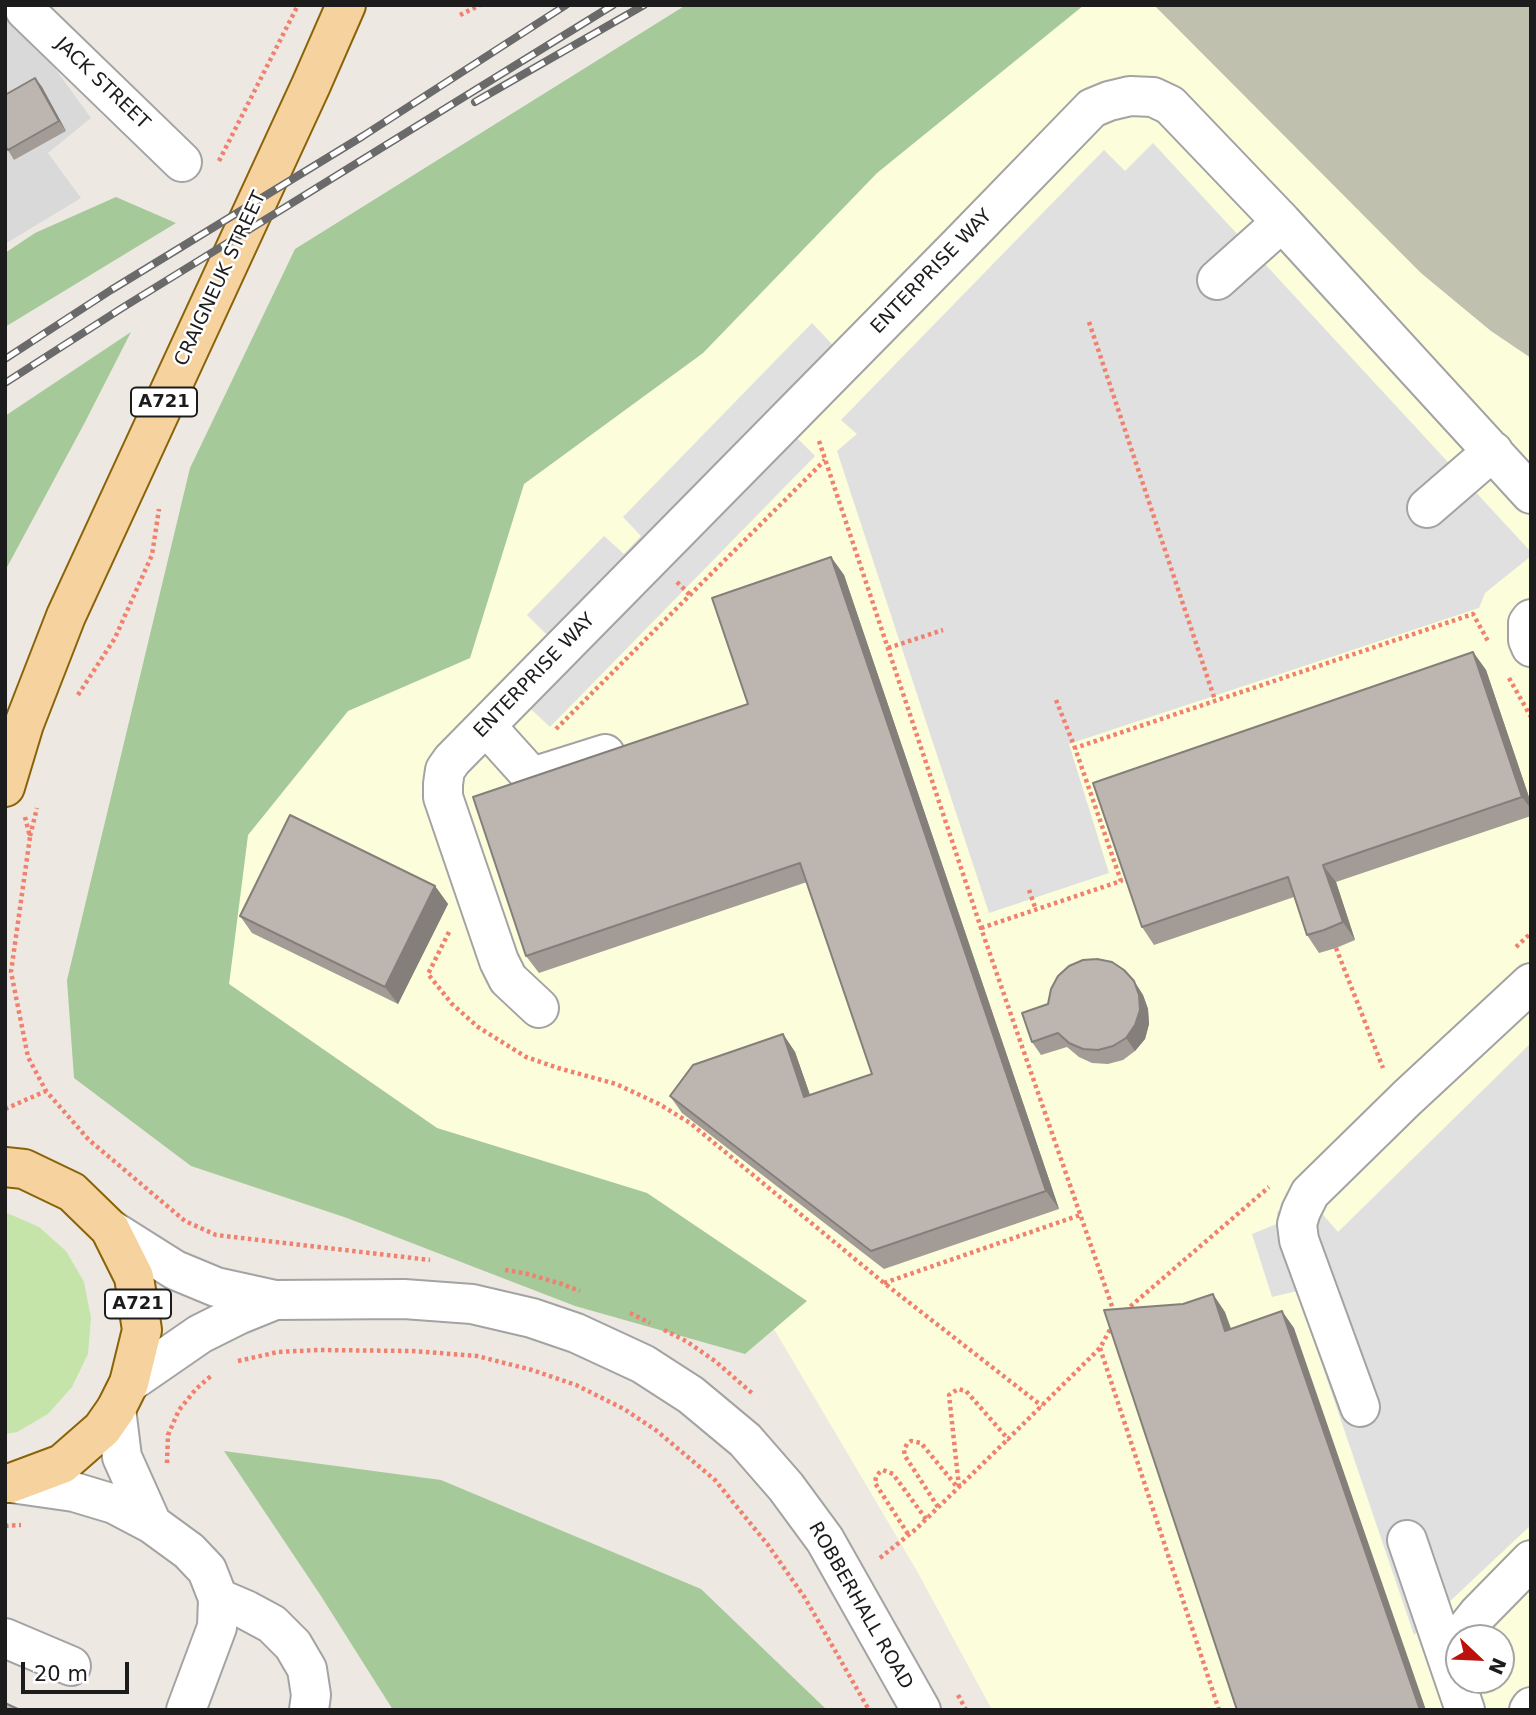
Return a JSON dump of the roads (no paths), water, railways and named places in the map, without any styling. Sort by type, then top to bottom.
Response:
[{"type":"main road","name":"CRAIGNEUK STREET","points":[[8,776],[24,724],[66,616],[346,5]]},
{"type":"main road","name":"A721","points":[[8,1483],[62,1464],[102,1429],[122,1396],[142,1330],[134,1278],[110,1230],[72,1192],[12,1159]]},
{"type":"street","name":"JACK STREET","points":[[18,13],[182,162]]},
{"type":"street","name":"ENTERPRISE WAY","points":[[539,1008],[508,979],[499,961],[443,797],[445,770],[1092,108],[1130,96],[1153,97],[1170,105],[1282,222],[1531,494]]},
{"type":"street","points":[[1217,280],[1282,222]]},
{"type":"street","points":[[1427,508],[1493,451]]},
{"type":"street","points":[[1518,659],[1528,640],[1528,623],[1531,620]]},
{"type":"street","points":[[498,713],[532,777],[638,744]]},
{"type":"street","points":[[1360,1407],[1299,1240],[1297,1224],[1301,1211],[1310,1193],[1531,982]]},
{"type":"street","name":"ROBBERHALL ROAD","points":[[110,1230],[175,1270],[216,1287],[275,1300],[404,1299],[472,1304],[531,1318],[576,1333],[643,1364],[691,1395],[745,1440],[786,1487],[824,1539],[921,1710]]},
{"type":"street","name":"ROBBERHALL ROAD","points":[[122,1396],[200,1335],[275,1300]]},
{"type":"street","points":[[122,1396],[122,1457],[152,1524]]},
{"type":"street","points":[[8,1483],[74,1492],[114,1504],[152,1524],[189,1551],[207,1570],[218,1598],[216,1627],[186,1710]]},
{"type":"street","points":[[1407,1540],[1446,1624]]},
{"type":"street","points":[[1472,1624],[1478,1614],[1531,1560]]},
{"type":"street","points":[[218,1598],[272,1624],[293,1645],[307,1669],[310,1710]]},
{"type":"street","points":[[5,1638],[71,1667]]},
{"type":"railway","points":[[5,359],[111,290],[363,136],[566,5]]},
{"type":"railway","points":[[5,383],[613,5]]},
{"type":"railway","points":[[475,102],[644,5]]}]
